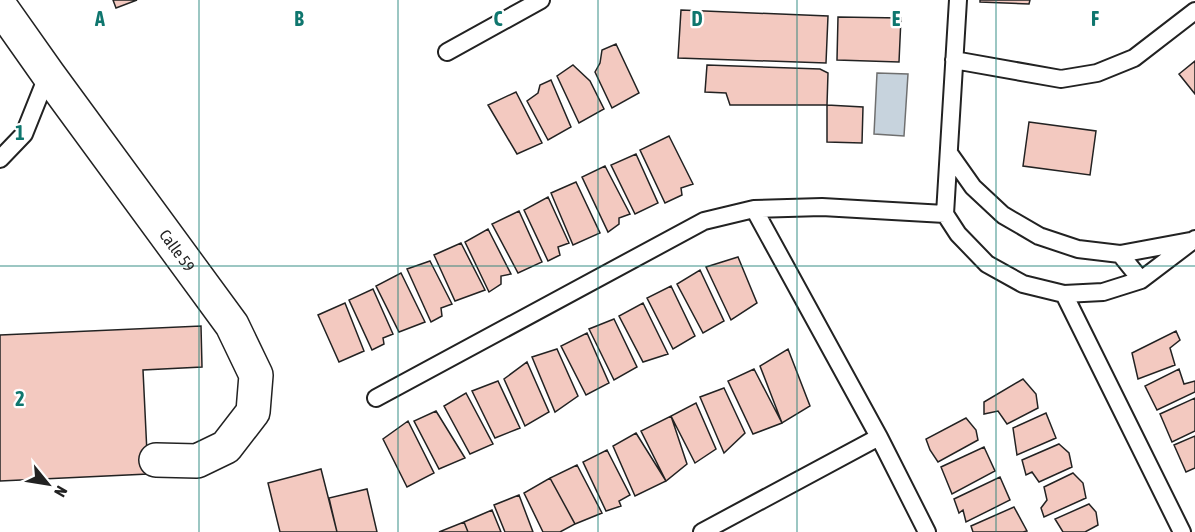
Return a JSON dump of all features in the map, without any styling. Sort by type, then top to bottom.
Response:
[{"type":"street","name":"Calle 59","points":[[0,6],[232,325],[256,375],[252,411],[225,447],[197,461],[156,460]]},
{"type":"lane","points":[[447,52],[542,0]]},
{"type":"lane","points":[[958,0],[945,214],[958,234],[987,264],[1023,284],[1064,294],[1103,292],[1141,280],[1194,240]]},
{"type":"lane","points":[[954,60],[1060,79],[1097,73],[1134,58],[1195,10]]},
{"type":"lane","points":[[0,159],[24,134],[48,74]]},
{"type":"lane","points":[[949,153],[973,187],[1004,214],[1039,236],[1078,249],[1120,254],[1194,240]]},
{"type":"lane","points":[[376,398],[704,221],[754,209],[822,207],[945,214]]},
{"type":"lane","points":[[754,209],[879,437],[927,532]]},
{"type":"lane","points":[[1120,254],[1141,280]]},
{"type":"lane","points":[[1064,294],[1182,532]]},
{"type":"lane","points":[[702,532],[879,437]]},
{"type":"shaded area","points":[[877,73],[908,74],[904,136],[874,134]]},
{"type":"building","points":[[113,0],[137,0],[116,8]]},
{"type":"building","points":[[980,0],[1030,0],[1029,4],[980,2]]},
{"type":"building","points":[[681,10],[828,16],[826,63],[678,58]]},
{"type":"building","points":[[838,17],[901,18],[899,62],[837,60]]},
{"type":"building","points":[[616,44],[639,93],[612,108],[595,72],[600,63],[602,50]]},
{"type":"building","points":[[1195,61],[1195,94],[1179,74]]},
{"type":"building","points":[[573,65],[590,81],[604,109],[579,123],[557,76]]},
{"type":"building","points":[[707,65],[820,69],[828,73],[827,105],[730,105],[726,93],[705,92]]},
{"type":"building","points":[[551,80],[571,127],[548,140],[527,101],[538,93],[540,85]]},
{"type":"building","points":[[516,92],[542,143],[517,154],[488,105]]},
{"type":"building","points":[[827,105],[863,107],[862,143],[827,142]]},
{"type":"building","points":[[1029,122],[1096,131],[1090,175],[1023,166]]},
{"type":"building","points":[[669,136],[693,184],[681,188],[682,195],[665,203],[640,150]]},
{"type":"building","points":[[636,154],[658,203],[635,214],[611,165]]},
{"type":"building","points":[[605,166],[630,214],[619,218],[619,224],[608,232],[582,177]]},
{"type":"building","points":[[576,182],[600,233],[573,245],[551,193]]},
{"type":"building","points":[[548,197],[569,243],[558,247],[560,255],[548,261],[524,210]]},
{"type":"building","points":[[519,211],[542,262],[518,273],[492,224]]},
{"type":"building","points":[[488,229],[511,274],[501,276],[501,284],[489,292],[465,242]]},
{"type":"building","points":[[461,243],[485,290],[455,301],[434,255]]},
{"type":"building","points":[[738,257],[757,303],[731,320],[706,267]]},
{"type":"building","points":[[430,261],[452,304],[441,308],[442,316],[431,322],[407,269]]},
{"type":"building","points":[[700,270],[724,321],[703,333],[677,284]]},
{"type":"building","points":[[401,273],[425,322],[399,332],[376,286]]},
{"type":"building","points":[[671,286],[695,336],[673,349],[647,298]]},
{"type":"building","points":[[373,289],[393,334],[383,338],[384,344],[372,350],[349,300]]},
{"type":"building","points":[[345,303],[364,351],[339,362],[318,315]]},
{"type":"building","points":[[643,303],[668,354],[643,362],[619,316]]},
{"type":"building","points":[[614,319],[637,367],[614,380],[589,329]]},
{"type":"building","points":[[201,326],[202,367],[143,370],[148,474],[0,481],[0,335]]},
{"type":"building","points":[[1176,331],[1180,340],[1170,348],[1175,365],[1138,379],[1132,353]]},
{"type":"building","points":[[587,333],[609,383],[586,395],[561,346]]},
{"type":"building","points":[[557,349],[578,396],[555,412],[532,357]]},
{"type":"building","points":[[788,349],[810,406],[782,423],[760,366]]},
{"type":"building","points":[[527,362],[549,412],[525,426],[504,379]]},
{"type":"building","points":[[754,369],[782,423],[753,434],[728,381]]},
{"type":"building","points":[[1179,369],[1184,384],[1195,381],[1195,392],[1157,410],[1145,386]]},
{"type":"building","points":[[1023,379],[1036,394],[1038,408],[1007,424],[998,411],[984,414],[984,402]]},
{"type":"building","points":[[498,381],[520,428],[495,438],[472,391]]},
{"type":"building","points":[[724,388],[745,433],[724,453],[700,397]]},
{"type":"building","points":[[466,393],[493,444],[470,454],[444,406]]},
{"type":"building","points":[[1195,398],[1195,431],[1172,442],[1160,414]]},
{"type":"building","points":[[696,403],[716,449],[695,463],[671,416]]},
{"type":"building","points":[[436,411],[465,458],[439,469],[414,421]]},
{"type":"building","points":[[1046,413],[1056,438],[1017,455],[1013,428]]},
{"type":"building","points":[[671,416],[687,464],[666,481],[641,431]]},
{"type":"building","points":[[966,418],[976,430],[978,440],[938,462],[926,439]]},
{"type":"building","points":[[408,421],[434,473],[407,487],[383,439]]},
{"type":"building","points":[[636,433],[666,481],[635,496],[613,446]]},
{"type":"building","points":[[1195,436],[1195,468],[1186,472],[1174,445]]},
{"type":"building","points":[[1059,444],[1069,453],[1072,467],[1039,482],[1032,472],[1026,475],[1022,460]]},
{"type":"building","points":[[984,447],[995,471],[952,494],[941,467]]},
{"type":"building","points":[[607,450],[630,495],[619,501],[621,506],[606,511],[583,462]]},
{"type":"building","points":[[577,465],[602,513],[575,524],[550,478]]},
{"type":"building","points":[[321,469],[337,532],[280,532],[268,483]]},
{"type":"building","points":[[1073,473],[1083,483],[1086,498],[1044,517],[1041,508],[1047,500],[1044,487]]},
{"type":"building","points":[[1000,477],[1010,500],[966,522],[963,510],[959,513],[954,499]]},
{"type":"building","points":[[550,478],[575,524],[560,532],[543,532],[524,493]]},
{"type":"building","points":[[367,489],[377,532],[337,532],[329,498]]},
{"type":"building","points":[[519,495],[533,532],[505,532],[494,505]]},
{"type":"building","points":[[1089,504],[1096,512],[1098,525],[1085,532],[1063,532],[1055,519]]},
{"type":"building","points":[[1014,507],[1027,531],[973,532],[971,526]]},
{"type":"building","points":[[492,510],[501,532],[468,532],[464,522]]},
{"type":"building","points":[[464,522],[468,532],[439,532]]}]
